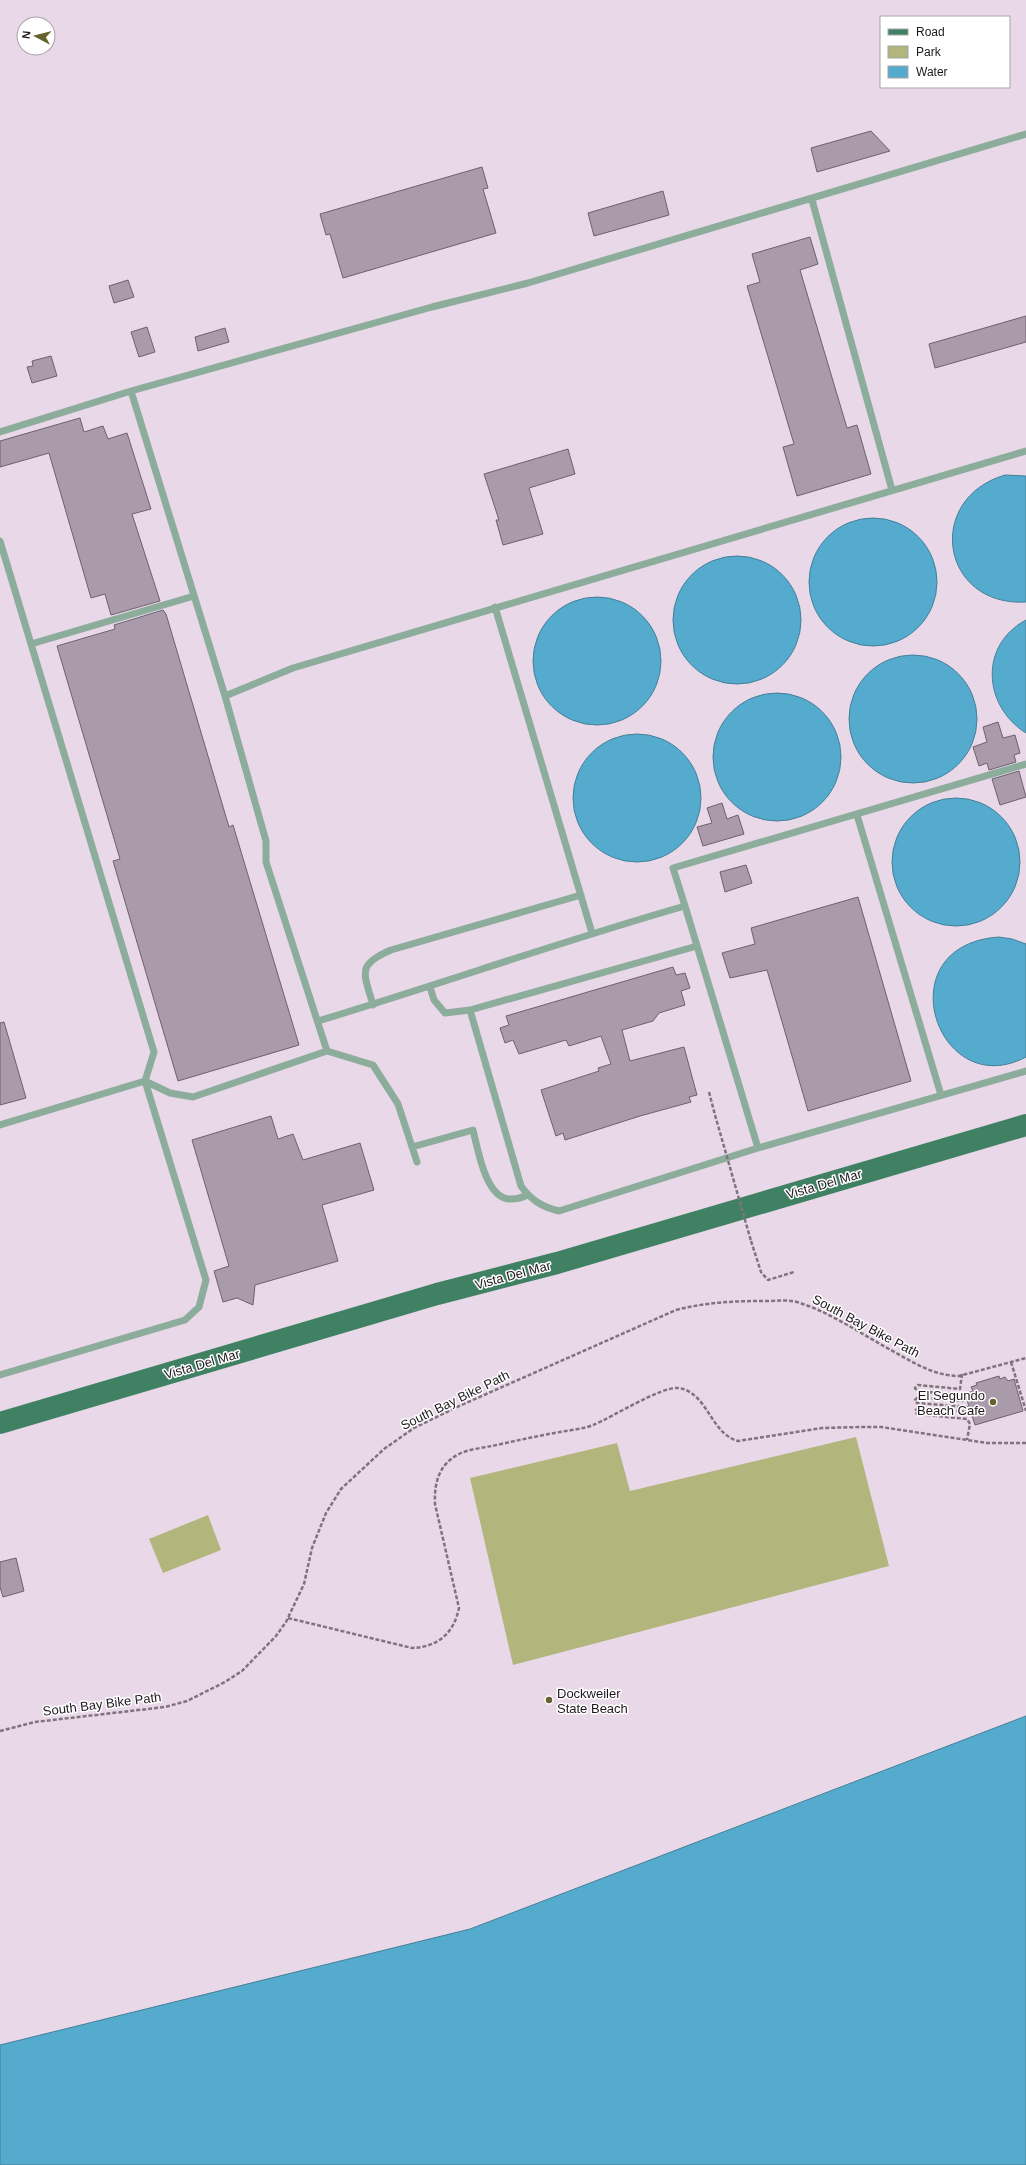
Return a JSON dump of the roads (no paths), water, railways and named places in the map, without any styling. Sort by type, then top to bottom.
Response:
[{"type":"main road","name":"Vista Del Mar","points":[[0,1424],[437,1294],[557,1263],[1026,1125]]},
{"type":"lane","points":[[0,432],[131,391],[432,307],[528,283],[812,200],[1026,134]]},
{"type":"lane","points":[[812,200],[892,490]]},
{"type":"lane","points":[[131,391],[225,696],[266,841],[266,862],[327,1051]]},
{"type":"lane","points":[[225,696],[293,668],[1026,451]]},
{"type":"lane","points":[[0,541],[154,1052],[145,1082],[206,1280],[199,1307],[185,1320],[0,1375]]},
{"type":"lane","points":[[31,644],[194,596]]},
{"type":"lane","points":[[495,607],[592,932]]},
{"type":"lane","points":[[758,1148],[673,868],[1026,764]]},
{"type":"lane","points":[[857,815],[941,1095]]},
{"type":"lane","points":[[372,1005],[365,975],[367,964],[375,957],[391,950],[581,895]]},
{"type":"lane","points":[[318,1021],[430,987],[592,932],[685,906]]},
{"type":"lane","points":[[430,987],[434,1000],[445,1013],[470,1010],[697,946]]},
{"type":"lane","points":[[470,1010],[521,1186],[528,1195],[543,1207],[559,1211],[758,1148],[1026,1071]]},
{"type":"lane","points":[[0,1125],[145,1082],[170,1093],[193,1097],[327,1051],[373,1065],[398,1104],[416,1162]]},
{"type":"lane","points":[[412,1147],[472,1130],[490,1186],[499,1196],[511,1200],[528,1195]]},
{"type":"water","points":[[1005,475],[1026,476],[1026,602],[997,599],[975,588],[961,570],[953,549],[954,527],[962,506],[979,488]]},
{"type":"water","points":[[873,518],[885,519],[897,523],[918,537],[932,558],[936,570],[936,594],[932,606],[918,627],[897,641],[885,645],[873,646],[861,645],[849,641],[828,627],[814,606],[810,594],[809,582],[810,570],[814,558],[828,537],[849,523],[861,519]]},
{"type":"water","points":[[731,556],[743,556],[761,561],[782,575],[796,596],[800,608],[800,632],[796,644],[782,665],[772,673],[756,681],[743,684],[731,684],[713,679],[692,665],[684,655],[676,639],[673,626],[673,614],[678,596],[692,575],[702,567],[718,559]]},
{"type":"water","points":[[591,597],[603,597],[621,602],[642,616],[656,637],[660,649],[660,673],[656,685],[642,706],[632,714],[616,722],[603,725],[591,725],[573,720],[552,706],[544,696],[536,680],[533,667],[533,655],[538,637],[552,616],[562,608],[578,600]]},
{"type":"water","points":[[1026,620],[1026,733],[1012,721],[1001,707],[995,692],[992,676],[994,660],[1000,644],[1011,631]]},
{"type":"water","points":[[907,655],[919,655],[937,660],[958,674],[972,695],[976,707],[976,731],[972,743],[958,764],[948,772],[932,780],[919,783],[907,783],[889,778],[868,764],[860,754],[852,738],[849,725],[849,713],[854,695],[868,674],[878,666],[894,658]]},
{"type":"water","points":[[771,693],[783,693],[801,698],[822,712],[836,733],[840,745],[840,769],[836,781],[822,802],[812,810],[796,818],[783,821],[771,821],[753,816],[732,802],[724,792],[716,776],[713,763],[713,751],[718,733],[732,712],[742,704],[758,696]]},
{"type":"water","points":[[631,734],[643,734],[661,739],[682,753],[696,774],[700,786],[700,810],[696,822],[682,843],[672,851],[656,859],[643,862],[631,862],[613,857],[592,843],[584,833],[576,817],[573,804],[573,792],[578,774],[592,753],[602,745],[618,737]]},
{"type":"water","points":[[950,798],[962,798],[980,803],[1001,817],[1015,838],[1019,850],[1019,874],[1015,886],[1001,907],[991,915],[975,923],[962,926],[950,926],[932,921],[911,907],[903,897],[895,881],[892,868],[892,856],[897,838],[911,817],[921,809],[937,801]]},
{"type":"water","points":[[999,937],[1012,939],[1026,944],[1026,1057],[995,1066],[968,1059],[948,1042],[936,1018],[934,991],[942,966],[963,946]]},
{"type":"water","points":[[1026,1716],[1026,2165],[0,2165],[0,2045],[470,1929]]},
{"type":"place","name":"El Segundo Beach Cafe","points":[[993,1402]]},
{"type":"place","name":"Dockweiler State Beach","points":[[549,1700]]}]
